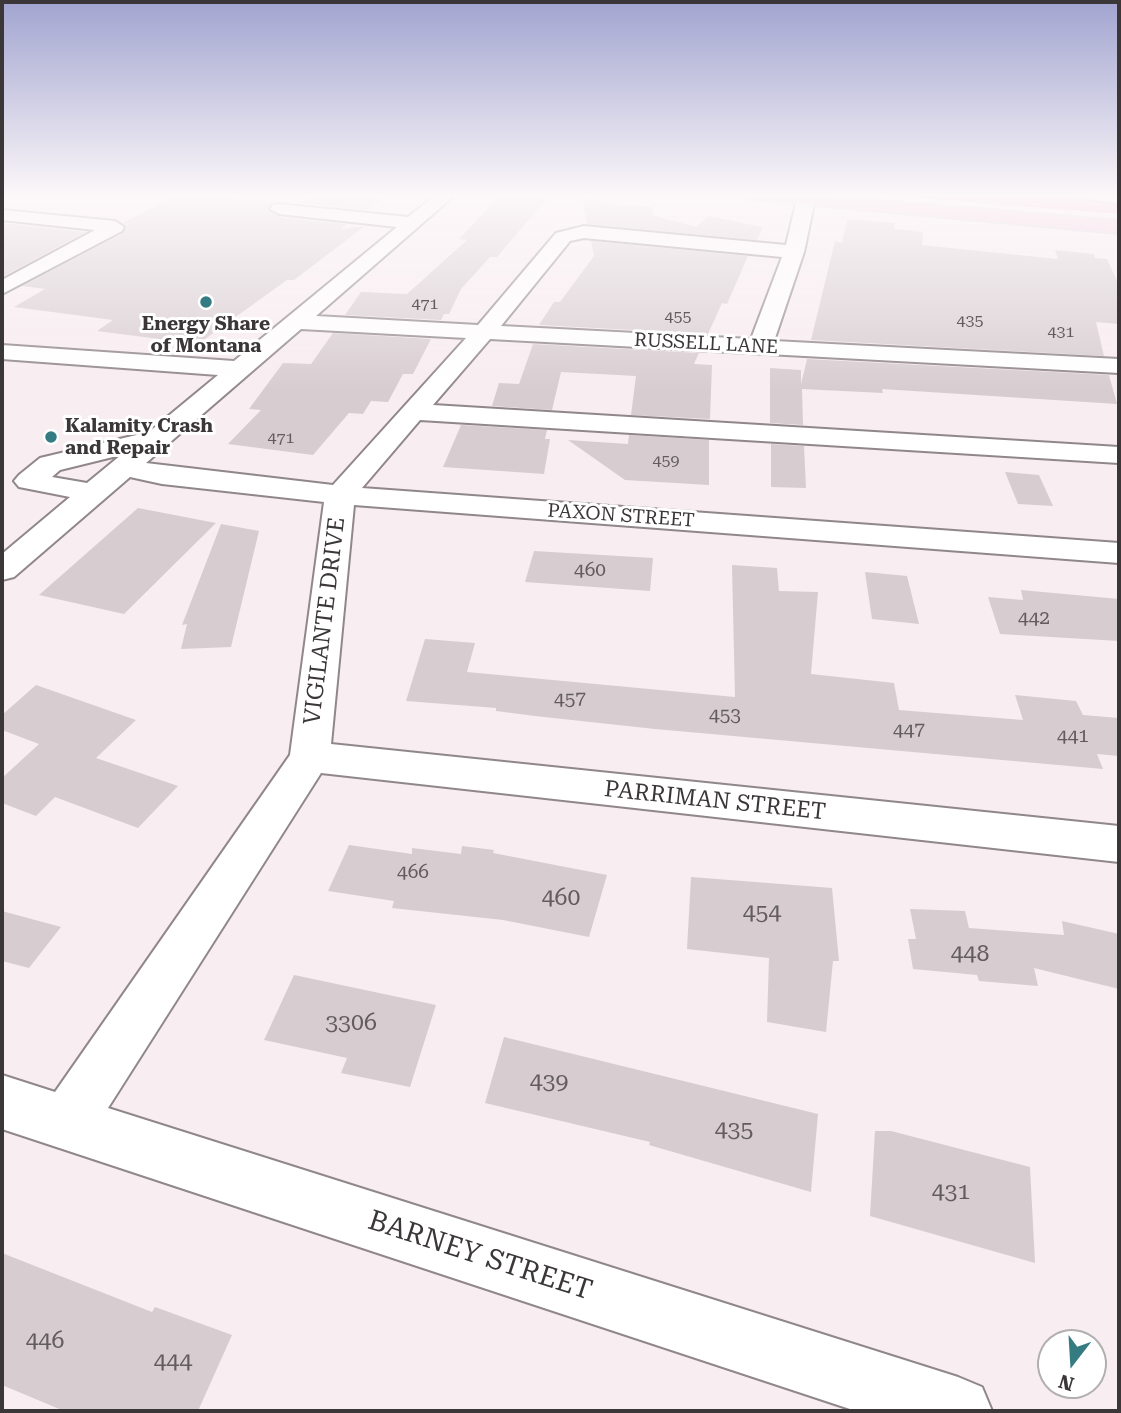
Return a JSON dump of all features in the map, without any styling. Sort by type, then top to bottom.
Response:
[{"type":"street","points":[[2,288],[54,260]]},
{"type":"street","points":[[2,570],[367,260]]},
{"type":"street","name":"VIGILANTE DRIVE","points":[[67,1123],[310,757],[340,495],[544,260]]},
{"type":"street","points":[[760,346],[791,260]]},
{"type":"street","name":"RUSSELL LANE","points":[[293,322],[1119,366]]},
{"type":"street","points":[[2,352],[238,369]]},
{"type":"street","points":[[413,412],[1119,455]]},
{"type":"street","points":[[93,493],[29,481],[50,464],[158,438]]},
{"type":"street","name":"PAXON STREET","points":[[123,467],[162,475],[340,495],[1119,553]]},
{"type":"street","name":"PARRIMAN STREET","points":[[310,757],[1119,844]]},
{"type":"street","name":"BARNEY STREET","points":[[2,1101],[958,1411]]},
{"type":"building","points":[[2,260],[34,260],[2,277]]},
{"type":"building","points":[[72,260],[320,260],[294,280],[287,280],[198,344],[97,331],[113,320],[14,307],[45,289],[22,286]]},
{"type":"building","points":[[445,260],[487,260],[461,289],[449,314],[444,314],[441,320],[345,315],[361,292],[407,294]]},
{"type":"building","points":[[591,260],[746,260],[727,304],[722,303],[708,334],[539,325],[554,302],[560,302]]},
{"type":"building","points":[[830,260],[1107,260],[1119,285],[1119,324],[1096,322],[1104,356],[811,340]]},
{"type":"building","points":[[333,333],[431,339],[413,374],[403,374],[388,402],[371,401],[363,414],[349,413],[313,455],[228,444],[261,410],[249,409],[283,363],[311,364]]},
{"type":"building","points":[[533,344],[699,353],[694,364],[712,365],[710,419],[631,415],[636,376],[561,372],[552,410],[492,406],[499,383],[519,384]]},
{"type":"building","points":[[807,359],[1109,375],[1117,404],[882,389],[883,393],[802,389],[803,425],[770,423],[770,368],[801,370],[801,384]]},
{"type":"building","points":[[461,425],[547,430],[545,439],[550,439],[544,474],[443,467]]},
{"type":"building","points":[[629,435],[709,440],[709,485],[625,480],[568,440],[628,444]]},
{"type":"building","points":[[771,444],[804,446],[806,488],[771,487]]},
{"type":"building","points":[[1005,472],[1039,475],[1053,506],[1018,504]]},
{"type":"building","points":[[138,508],[216,523],[124,614],[39,595]]},
{"type":"building","points":[[221,524],[259,531],[231,647],[181,649],[187,624],[182,625]]},
{"type":"building","points":[[534,551],[653,558],[650,591],[525,582]]},
{"type":"building","points":[[732,565],[777,568],[779,591],[818,592],[811,674],[894,683],[899,710],[1023,720],[1015,695],[1076,701],[1083,715],[1119,718],[1119,756],[1097,754],[1103,769],[655,729],[496,711],[496,708],[406,701],[425,639],[475,643],[467,672],[735,697]]},
{"type":"building","points":[[865,572],[907,576],[919,624],[872,619]]},
{"type":"building","points":[[1021,590],[1119,599],[1119,641],[1000,634],[988,597],[1023,600]]},
{"type":"building","points":[[36,685],[136,720],[96,758],[178,786],[138,828],[55,797],[36,816],[2,803],[2,778],[39,744],[2,730],[2,715]]},
{"type":"building","points":[[349,845],[412,854],[412,848],[461,854],[462,846],[494,850],[493,853],[607,875],[589,937],[503,920],[392,908],[394,901],[328,891]]},
{"type":"building","points":[[691,877],[832,888],[839,961],[833,961],[826,1032],[767,1022],[769,958],[687,949]]},
{"type":"building","points":[[910,909],[965,911],[969,928],[1064,935],[1062,921],[1119,934],[1119,989],[1034,968],[1038,986],[979,981],[977,975],[913,969],[908,939],[916,939]]},
{"type":"building","points":[[2,911],[61,927],[29,968],[2,961]]},
{"type":"building","points":[[294,975],[436,1005],[410,1087],[341,1073],[347,1058],[264,1040]]},
{"type":"building","points":[[504,1037],[818,1114],[811,1192],[649,1145],[650,1142],[485,1103]]},
{"type":"building","points":[[875,1131],[891,1131],[1030,1167],[1035,1263],[870,1216]]},
{"type":"building","points":[[2,1253],[152,1312],[155,1307],[232,1335],[198,1411],[64,1411],[2,1385]]},
{"type":"place","name":"Energy Share of Montana","points":[[206,302]]},
{"type":"place","name":"Kalamity Crash and Repair","points":[[51,437]]}]
